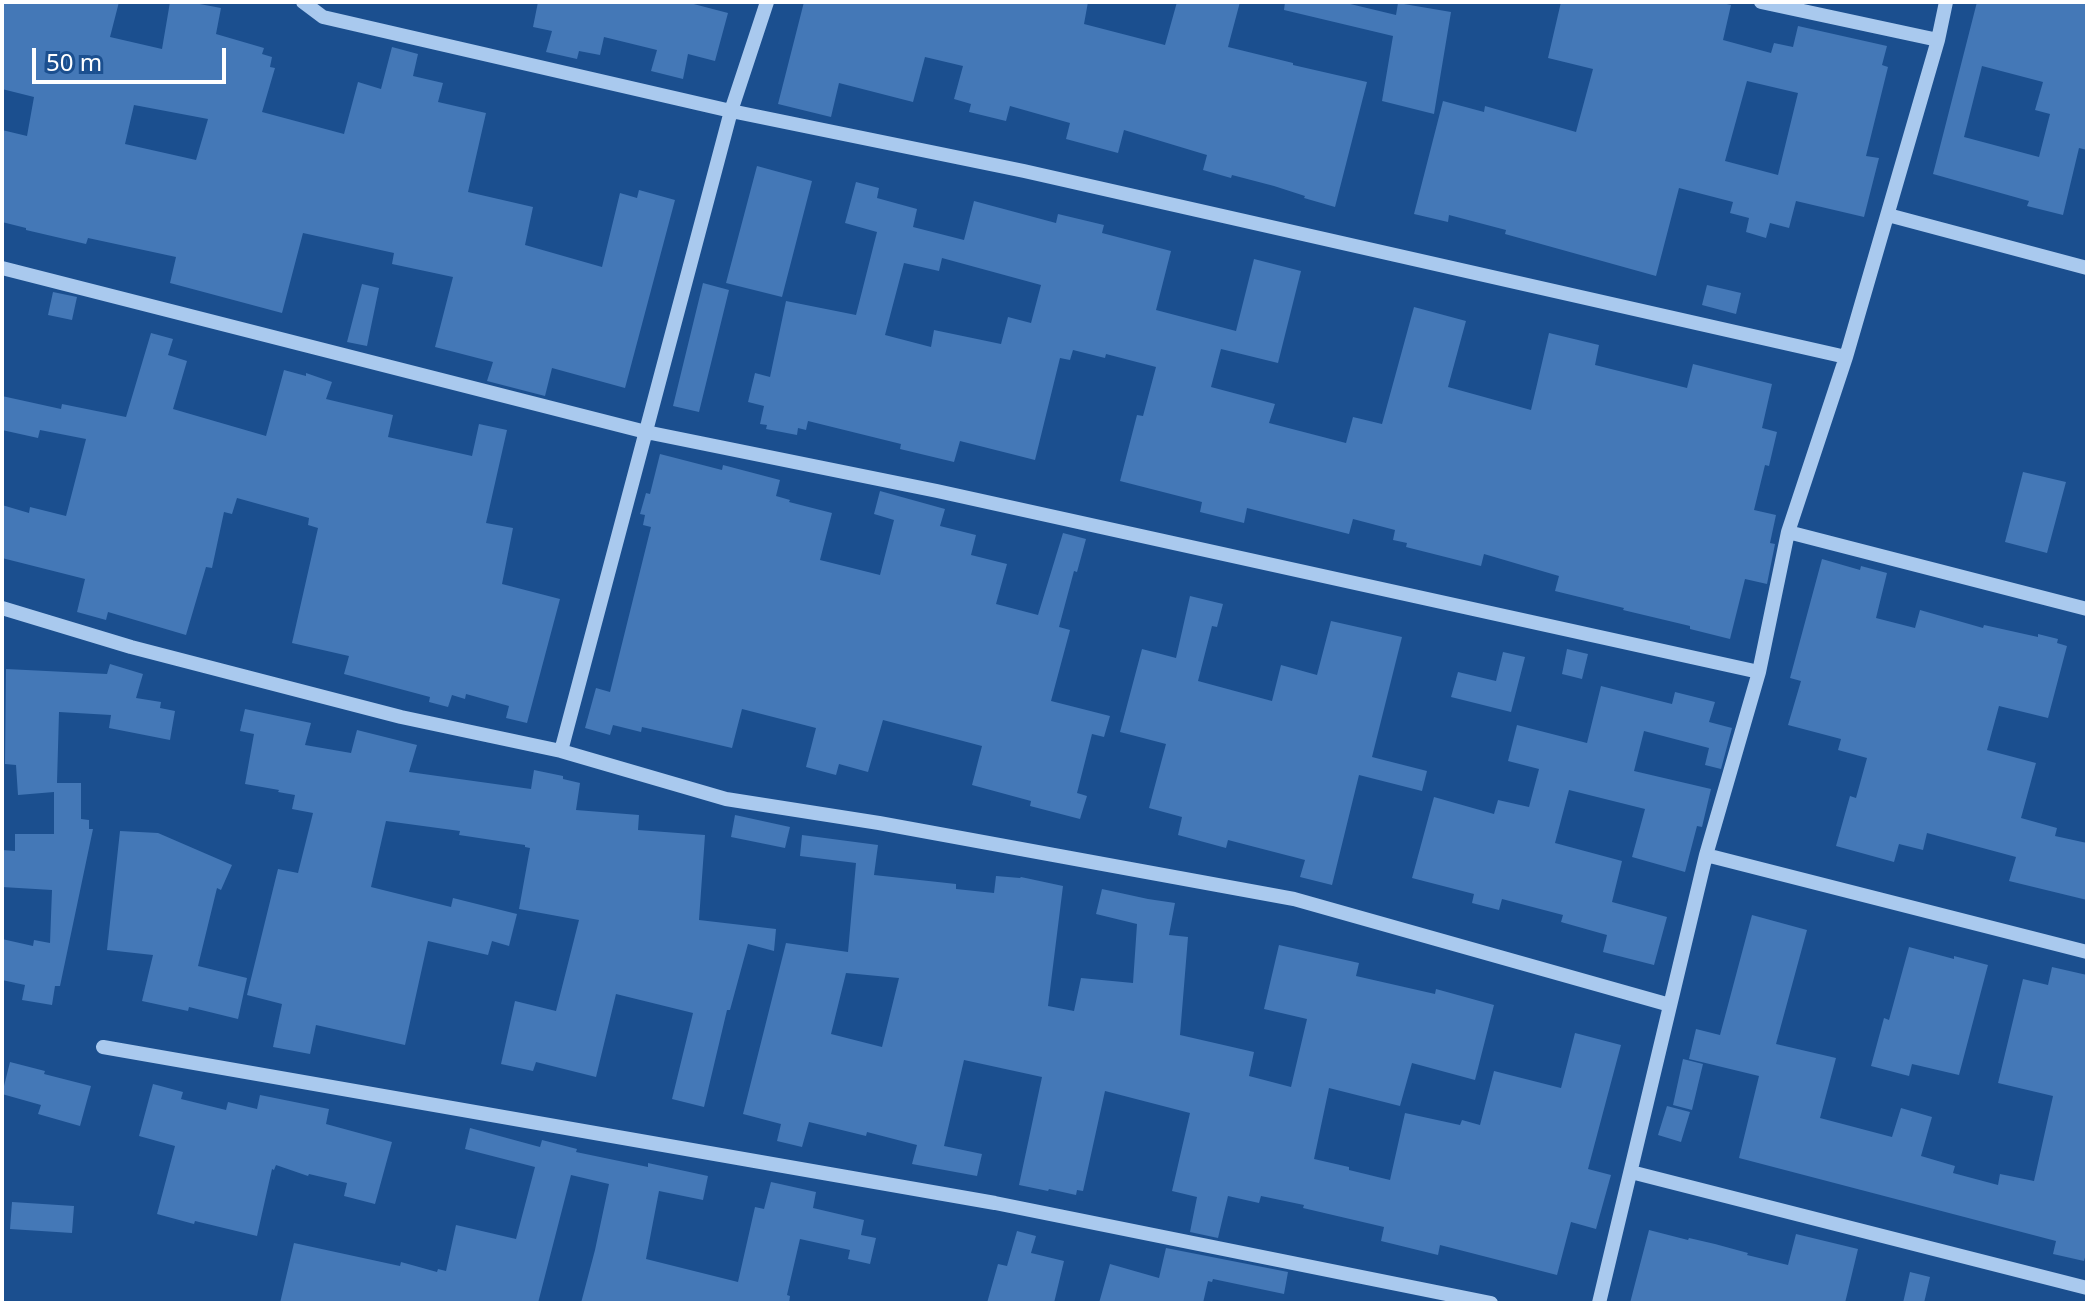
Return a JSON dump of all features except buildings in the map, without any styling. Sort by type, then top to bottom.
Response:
[{"type":"street","points":[[303,2],[323,17],[731,111],[1024,171],[1846,357]]},
{"type":"street","points":[[561,751],[731,111],[767,2]]},
{"type":"street","points":[[1761,2],[1938,40]]},
{"type":"street","points":[[1599,1303],[1706,855],[1759,672],[1788,532],[1846,357],[1938,40],[1946,2]]},
{"type":"street","points":[[1888,215],[2087,268]]},
{"type":"street","points":[[2,268],[646,432],[937,491],[1759,672]]},
{"type":"street","points":[[1788,532],[2087,609]]},
{"type":"street","points":[[2,608],[131,647],[386,713],[561,751],[726,799],[879,823],[1294,899],[1670,1005]]},
{"type":"street","points":[[1706,855],[2087,952]]},
{"type":"street","points":[[103,1047],[995,1203],[1491,1303]]},
{"type":"street","points":[[1631,1172],[2087,1288]]}]
